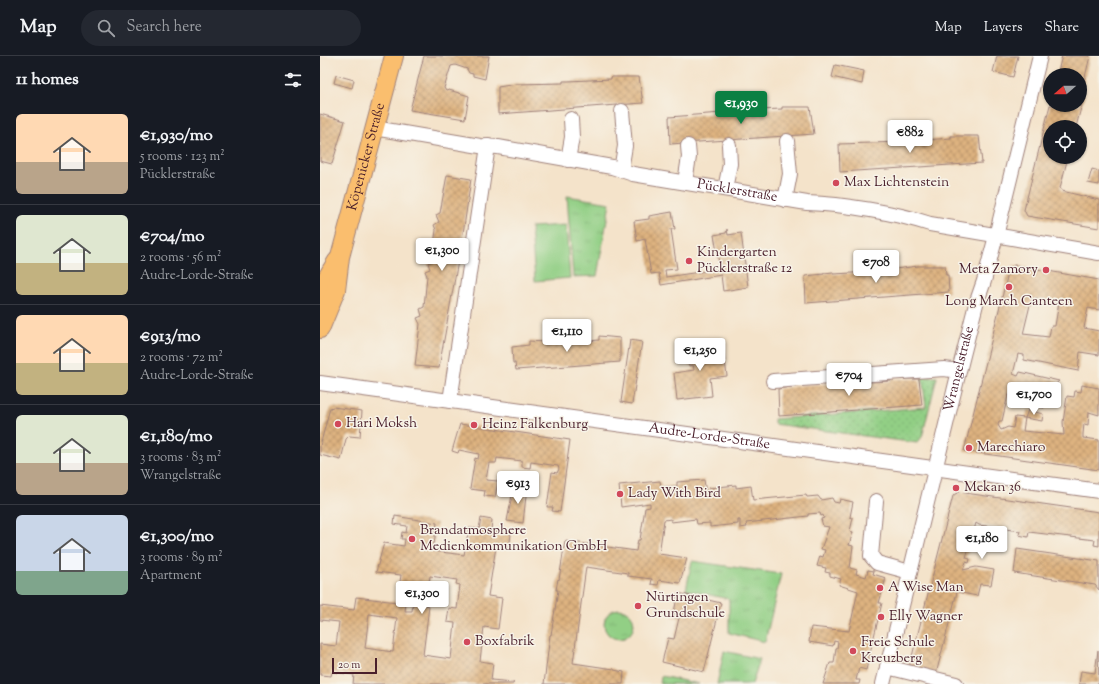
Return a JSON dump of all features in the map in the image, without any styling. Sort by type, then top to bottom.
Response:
[{"type":"main road","name":"Köpenicker Straße","points":[[321,324],[335,294],[340,257],[394,56]]},
{"type":"street","name":"Wrangelstraße","points":[[883,684],[976,304],[996,236],[1040,56]]},
{"type":"street","points":[[621,170],[624,146],[622,111]]},
{"type":"street","points":[[568,160],[572,137],[571,119]]},
{"type":"street","name":"Pücklerstraße","points":[[374,128],[568,160],[621,170],[633,174],[785,200],[848,208],[996,236],[1099,253]]},
{"type":"street","points":[[785,200],[790,174],[787,141]]},
{"type":"street","points":[[725,189],[730,164],[729,145]]},
{"type":"street","points":[[450,401],[488,146]]},
{"type":"street","points":[[685,182],[689,157],[688,146]]},
{"type":"street","points":[[773,381],[944,369],[959,372]]},
{"type":"street","name":"Audre-Lorde-Straße","points":[[320,383],[1099,491]]},
{"type":"street","points":[[876,501],[871,556],[876,563],[910,572]]},
{"type":"street","points":[[887,667],[956,684]]},
{"type":"green space","points":[[567,196],[610,203],[597,276],[573,277]]},
{"type":"green space","points":[[566,225],[570,278],[535,281],[531,227]]},
{"type":"green space","points":[[922,377],[937,377],[922,437],[917,443],[774,424],[774,419],[926,407]]},
{"type":"green space","points":[[692,561],[781,574],[765,642],[729,633],[729,599],[686,590]]},
{"type":"green space","points":[[619,609],[630,613],[634,624],[630,635],[619,639],[608,635],[604,624],[608,613]]},
{"type":"green space","points":[[724,651],[760,659],[752,684],[717,684]]},
{"type":"green space","points":[[661,676],[699,684],[660,684]]},
{"type":"building","points":[[424,56],[489,56],[485,79],[473,76],[473,74],[469,73],[467,69],[455,65],[451,66],[444,88],[446,91],[449,90],[469,96],[465,119],[410,110]]},
{"type":"building","points":[[997,56],[1018,56],[1013,77],[993,72]]},
{"type":"building","points":[[1062,56],[1090,56],[1087,69],[1059,68]]},
{"type":"building","points":[[835,65],[864,71],[862,84],[832,77]]},
{"type":"building","points":[[336,75],[354,80],[352,88],[334,83]]},
{"type":"building","points":[[611,77],[639,77],[643,103],[498,114],[498,87],[516,84],[563,83],[563,81],[611,79]]},
{"type":"building","points":[[782,107],[810,107],[814,134],[670,144],[669,117],[734,111],[782,109]]},
{"type":"building","points":[[1048,112],[1080,112],[1078,120],[1046,120]]},
{"type":"building","points":[[320,114],[345,121],[332,164],[320,161]]},
{"type":"building","points":[[1043,133],[1043,164],[1066,164],[1060,188],[1062,191],[1099,200],[1099,228],[1027,216],[1024,210]]},
{"type":"building","points":[[951,136],[979,136],[982,163],[840,172],[839,144],[903,142],[903,140],[913,141],[951,138]]},
{"type":"building","points":[[1092,169],[1099,171],[1099,185],[1088,183]]},
{"type":"building","points":[[447,175],[471,179],[464,227],[439,368],[415,366],[420,324],[417,318],[422,316],[420,309],[424,307],[427,276],[425,271],[430,269],[428,263],[432,261],[436,230],[434,225],[439,222],[436,215],[440,213]]},
{"type":"building","points":[[672,212],[675,229],[671,229],[677,269],[665,270],[666,277],[720,269],[714,235],[726,233],[727,229],[728,235],[741,233],[748,287],[723,291],[721,275],[661,285],[659,273],[651,274],[645,239],[637,241],[634,221],[649,219],[649,216]]},
{"type":"building","points":[[1014,265],[1099,280],[1099,310],[1088,308],[1084,328],[1099,331],[1099,355],[1080,352],[1078,371],[1024,360],[1024,355],[1018,354],[1013,374],[1018,376],[1020,372],[1059,381],[1046,393],[1044,408],[1014,401],[1014,396],[1008,395],[1002,421],[999,421],[998,425],[1001,430],[1008,427],[1013,428],[1015,417],[1025,418],[1023,431],[1064,435],[1063,422],[1067,396],[1074,397],[1075,391],[1081,392],[1082,385],[1099,388],[1099,415],[1089,412],[1088,425],[1084,424],[1083,438],[1099,440],[1099,470],[964,451],[1009,269]],"holes":[[[1036,298],[1059,302],[1055,326],[1051,326],[1049,337],[1023,334],[1031,301]]]},
{"type":"building","points":[[918,266],[945,266],[946,275],[948,275],[949,292],[806,303],[805,276],[833,272],[833,274],[871,272],[871,270],[880,269],[880,271]]},
{"type":"building","points":[[599,336],[620,338],[620,362],[516,370],[515,363],[513,363],[512,347],[529,345],[529,341],[544,342],[544,344],[564,343],[564,338],[578,339],[579,342],[599,340]]},
{"type":"building","points":[[630,340],[642,342],[632,404],[621,402]]},
{"type":"building","points":[[702,343],[703,348],[723,346],[727,376],[710,378],[712,396],[677,400],[674,373],[694,370],[693,365],[689,366],[686,345]]},
{"type":"building","points":[[891,379],[919,379],[922,405],[779,416],[778,389],[804,385],[891,381]]},
{"type":"building","points":[[333,407],[362,411],[360,437],[349,436],[346,439],[341,460],[320,455],[320,446],[330,408]]},
{"type":"building","points":[[1028,410],[1043,414],[1042,421],[1025,418]]},
{"type":"building","points":[[460,424],[570,440],[560,512],[552,511],[553,507],[547,507],[552,472],[557,473],[559,469],[558,466],[531,462],[530,468],[522,467],[522,461],[497,458],[496,463],[489,463],[486,480],[498,481],[495,497],[484,496],[485,491],[470,489],[475,458],[478,459],[479,454],[459,450],[458,453],[452,451]]},
{"type":"building","points":[[704,480],[706,493],[709,492],[709,488],[736,485],[736,488],[751,486],[753,500],[806,495],[807,497],[818,496],[821,500],[832,498],[834,502],[839,503],[840,499],[853,502],[850,517],[853,518],[850,531],[853,532],[849,545],[853,546],[850,568],[857,570],[856,574],[866,577],[868,570],[874,571],[873,574],[886,578],[879,603],[882,603],[866,670],[859,668],[856,680],[860,680],[859,684],[823,684],[830,663],[834,663],[838,642],[834,641],[833,646],[809,642],[811,627],[849,631],[858,591],[839,585],[841,579],[830,576],[830,573],[825,572],[826,568],[817,566],[820,556],[823,557],[825,550],[821,549],[829,527],[823,526],[821,519],[824,518],[820,513],[808,514],[808,516],[746,523],[747,527],[740,528],[740,520],[738,520],[738,524],[710,527],[710,523],[697,524],[696,519],[671,522],[671,519],[664,520],[659,554],[687,558],[680,583],[659,580],[658,585],[651,584],[652,579],[628,576],[628,573],[586,567],[573,663],[614,669],[624,672],[623,684],[544,684],[550,635],[558,590],[556,590],[565,541],[636,551],[638,540],[640,540],[645,508],[650,507],[650,503],[621,507],[619,485],[660,481],[661,487],[677,486],[677,482]]},
{"type":"building","points":[[514,485],[527,487],[523,523],[507,521]]},
{"type":"building","points":[[958,492],[1099,512],[1099,546],[1094,545],[1095,540],[1029,532],[1028,537],[1019,535],[1020,531],[979,525],[976,523],[966,558],[970,559],[969,563],[966,562],[963,570],[976,567],[994,570],[991,585],[980,584],[977,596],[957,592],[934,682],[907,676],[953,496]]},
{"type":"building","points":[[395,516],[437,523],[433,551],[464,555],[469,528],[479,529],[481,518],[492,520],[491,531],[511,534],[509,549],[496,547],[488,596],[502,598],[498,629],[484,627],[480,661],[493,663],[491,680],[514,682],[513,684],[353,684],[354,675],[332,672],[331,676],[320,675],[320,644],[336,646],[339,622],[320,620],[320,606],[354,610],[356,597],[397,602],[401,575],[376,572],[384,543],[404,546],[405,539],[401,539],[402,532],[406,533],[407,526],[394,524]],"holes":[[[430,576],[457,580],[456,584],[460,585],[457,609],[449,608],[447,622],[455,623],[451,659],[423,655],[429,606],[426,605]],[[406,603],[413,604],[412,611],[405,611]],[[369,614],[397,618],[393,652],[365,648]]]},
{"type":"building","points":[[1017,549],[1099,561],[1099,590],[1095,585],[1014,573]]},
{"type":"building","points":[[678,593],[721,603],[704,672],[662,662],[668,638],[674,639],[679,618],[673,617]]},
{"type":"building","points":[[1098,650],[1099,684],[1079,684],[1081,671],[1095,673]]},
{"type":"place","name":"Max Lichtenstein","points":[[836,183]]},
{"type":"place","name":"Kindergarten Pücklerstraße 12","points":[[689,261]]},
{"type":"place","name":"Meta Zamory","points":[[1046,270]]},
{"type":"place","name":"Long March Canteen","points":[[1009,287]]},
{"type":"place","name":"Hari Moksh","points":[[338,424]]},
{"type":"place","name":"Heinz Falkenburg","points":[[474,425]]},
{"type":"place","name":"Marechiaro","points":[[969,448]]},
{"type":"place","name":"Mekan 36","points":[[956,488]]},
{"type":"place","name":"Lady With Bird","points":[[620,494]]},
{"type":"place","name":"Brandatmosphere Medienkommunikation GmbH","points":[[412,539]]},
{"type":"place","name":"A Wise Man","points":[[880,588]]},
{"type":"place","name":"Nürtingen Grundschule","points":[[638,606]]},
{"type":"place","name":"Elly Wagner","points":[[881,617]]},
{"type":"place","name":"Boxfabrik","points":[[467,642]]},
{"type":"place","name":"Freie Schule Kreuzberg","points":[[853,651]]}]
